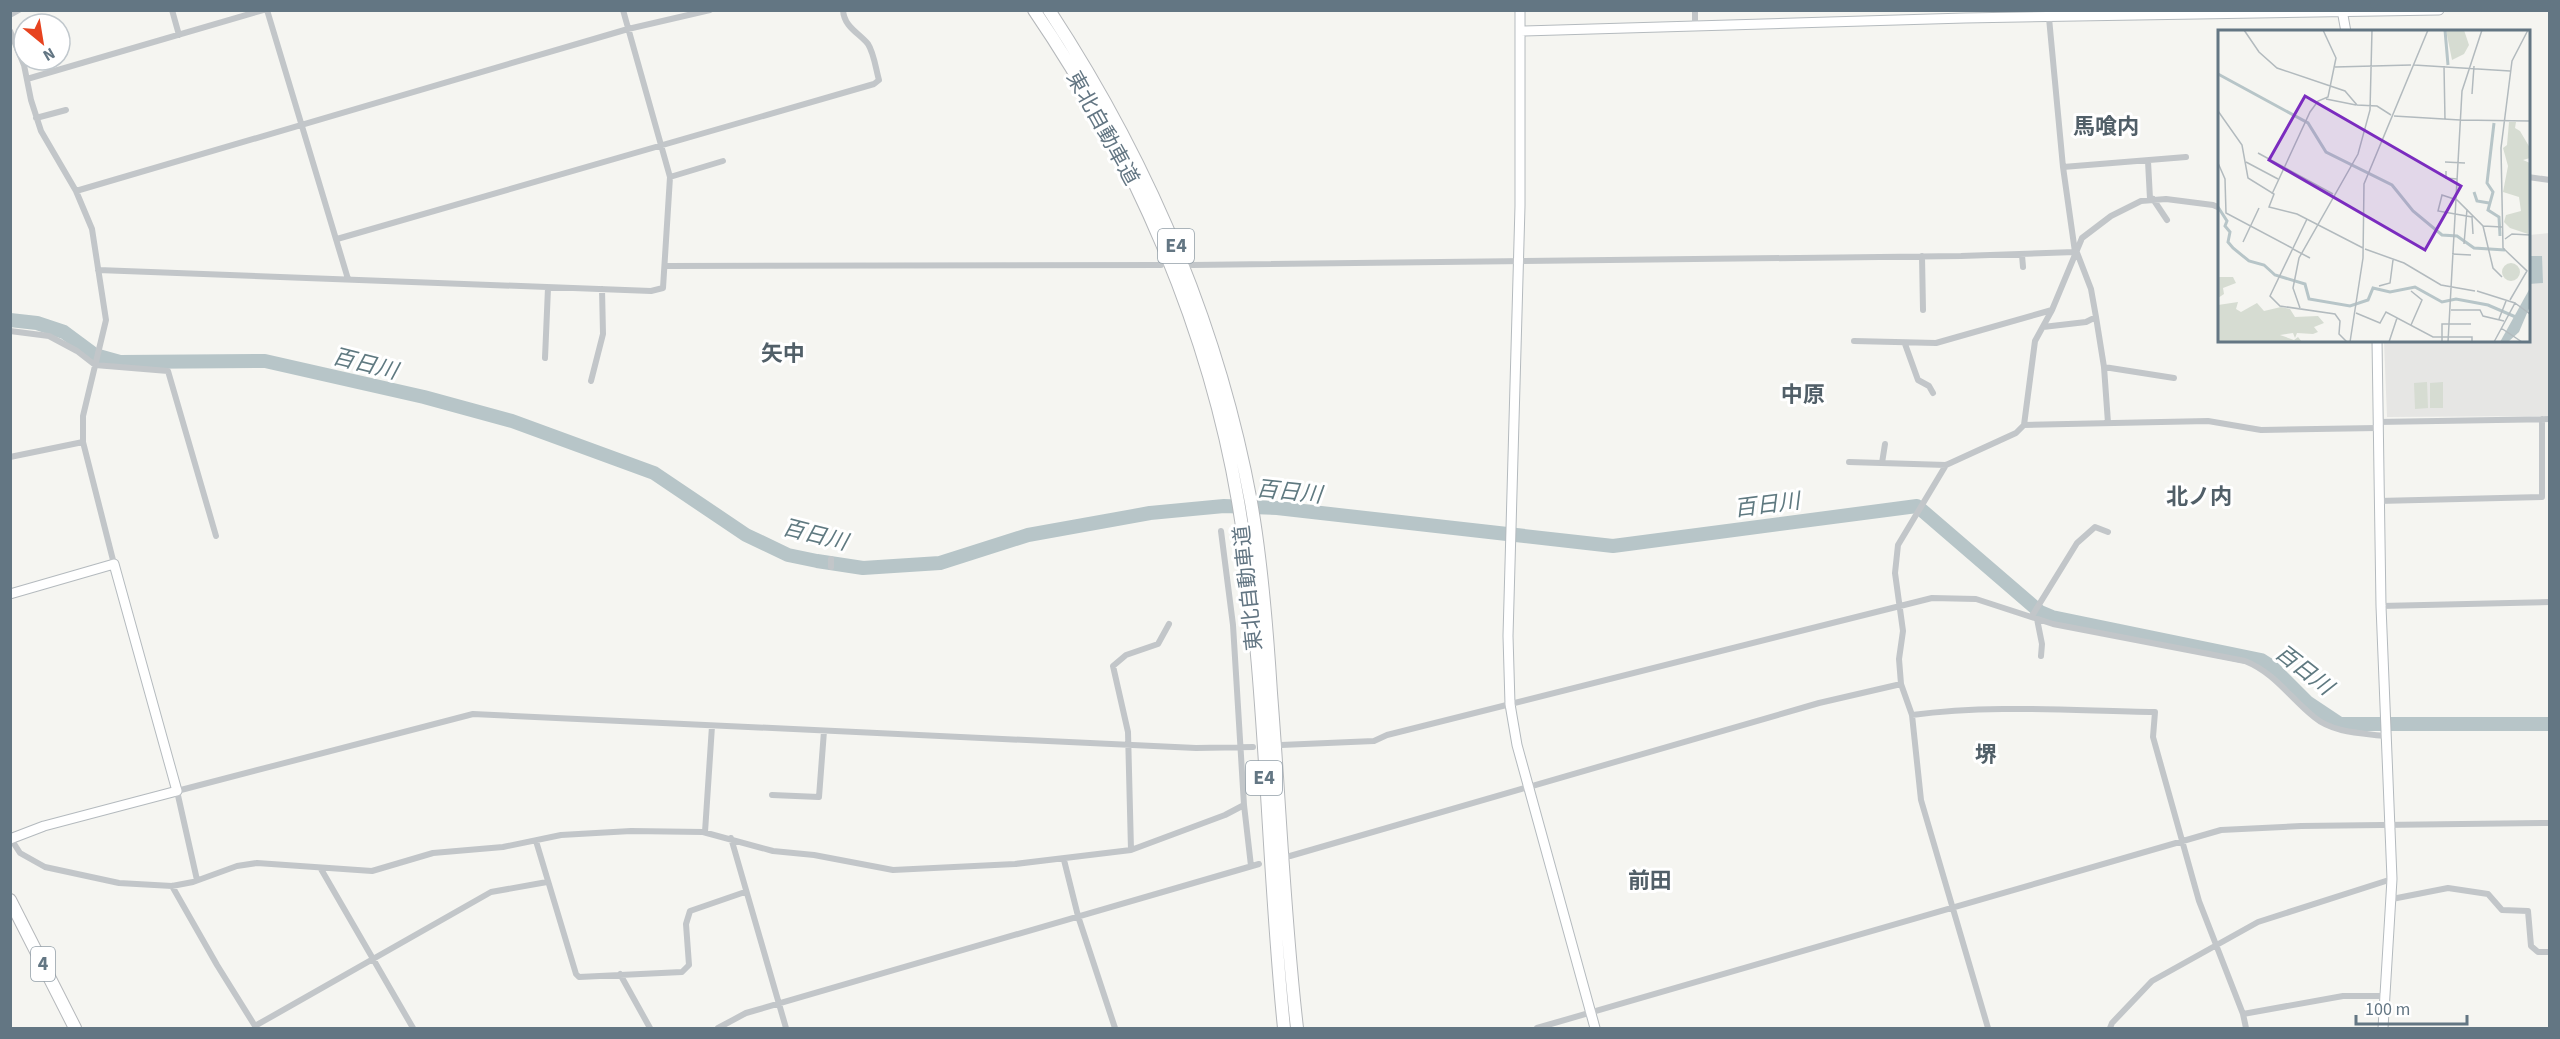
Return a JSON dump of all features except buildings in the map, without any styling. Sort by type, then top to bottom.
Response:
[{"type":"highway","name":"東北自動車道","points":[[1034,10],[1102,121],[1158,233],[1208,375],[1238,500],[1242,527],[1255,640],[1269,857],[1284,1029]]},
{"type":"highway","name":"東北自動車道","points":[[1049,10],[1113,115],[1169,228],[1220,371],[1251,502],[1268,639],[1288,950],[1297,1029]]},
{"type":"highway","name":"4","points":[[10,900],[75,1029]]},
{"type":"highway","name":"4","points":[[10,915],[69,1029]]},
{"type":"street","points":[[10,15],[19,10]]},
{"type":"street","points":[[172,10],[179,35]]},
{"type":"street","points":[[27,80],[265,10],[303,124],[348,279]]},
{"type":"street","points":[[98,270],[548,288],[651,291],[663,288],[670,177],[623,10]]},
{"type":"street","points":[[76,191],[627,29],[710,10]]},
{"type":"street","points":[[337,239],[663,146],[879,81],[869,45],[852,30],[843,17],[843,10]]},
{"type":"street","points":[[1520,10],[1519,260],[1510,526],[1510,704],[1526,788],[1595,1029]]},
{"type":"street","points":[[1695,10],[1695,26]]},
{"type":"street","points":[[1521,31],[1965,14],[2049,18],[2439,10]]},
{"type":"street","points":[[2342,11],[2346,30]]},
{"type":"street","points":[[2049,18],[2062,167],[2075,251],[2091,289],[2104,367],[2108,423]]},
{"type":"street","points":[[10,31],[27,80],[36,118],[47,146],[76,191],[92,229],[106,308],[101,347],[84,416],[83,442],[177,791],[197,880]]},
{"type":"street","points":[[36,118],[66,110]]},
{"type":"street","points":[[2062,167],[2186,157]]},
{"type":"street","points":[[670,177],[723,161]]},
{"type":"street","points":[[2148,161],[2151,199],[2167,220]]},
{"type":"street","points":[[2530,177],[2550,180]]},
{"type":"street","points":[[1849,462],[1946,465],[1995,445],[2016,433],[2024,425],[2035,341],[2052,310],[2075,251],[2088,231],[2128,207],[2151,199],[2218,207]]},
{"type":"street","points":[[1192,265],[2022,255],[2075,251]]},
{"type":"street","points":[[2022,255],[2023,267]]},
{"type":"street","points":[[1922,256],[1923,310]]},
{"type":"street","points":[[666,266],[1161,265]]},
{"type":"street","points":[[545,358],[548,288]]},
{"type":"street","points":[[591,381],[603,334],[602,289]]},
{"type":"street","points":[[1854,342],[1936,343],[2052,310]]},
{"type":"street","points":[[2043,327],[2086,322],[2096,317]]},
{"type":"street","points":[[10,331],[49,336],[96,363],[168,371],[216,536]]},
{"type":"street","points":[[2377,342],[2378,501],[2392,879],[2382,1029]]},
{"type":"street","points":[[1905,344],[1918,380],[1929,386],[1933,393]]},
{"type":"street","points":[[2104,367],[2174,378]]},
{"type":"street","points":[[2024,425],[2216,422],[2261,430],[2546,419],[2546,497],[2378,501]]},
{"type":"street","points":[[10,457],[83,442]]},
{"type":"street","points":[[1882,464],[1885,444]]},
{"type":"street","points":[[1946,465],[1898,545],[1895,559],[1896,590],[1901,606],[1901,684],[1912,715],[1921,800],[1988,1029]]},
{"type":"street","points":[[2041,656],[2042,644],[2035,613],[2081,537],[2095,527],[2108,532]]},
{"type":"street","points":[[1221,531],[1233,625],[1244,805],[1251,867]]},
{"type":"street","points":[[10,594],[114,564]]},
{"type":"street","points":[[1281,745],[1374,741],[1387,735],[1932,598],[1966,602],[1976,599],[2246,661],[2272,676],[2314,718],[2347,731],[2386,733]]},
{"type":"street","points":[[2381,606],[2550,602]]},
{"type":"street","points":[[1131,850],[1129,744],[1113,666],[1126,655],[1158,644],[1169,624]]},
{"type":"street","points":[[1290,856],[1819,703],[1901,684]]},
{"type":"street","points":[[1912,715],[1955,709],[1998,708],[2155,712],[2153,737],[2199,901],[2243,1014],[2246,1029]]},
{"type":"street","points":[[1244,805],[1225,815],[1131,850],[1064,860],[893,870],[814,855],[772,851],[705,832],[608,832],[561,836],[502,848],[433,853],[372,871],[257,863],[237,866],[172,886],[110,882],[45,867],[20,852],[11,839],[44,826],[473,714],[1129,744],[1253,747]]},
{"type":"street","points":[[705,832],[712,726]]},
{"type":"street","points":[[772,795],[819,797],[824,731]]},
{"type":"street","points":[[1537,1029],[2236,828],[2550,823]]},
{"type":"street","points":[[731,838],[786,1029]]},
{"type":"street","points":[[536,841],[576,975],[581,978],[620,974],[675,973],[686,970],[689,965],[687,924],[690,911],[745,891]]},
{"type":"street","points":[[1064,860],[1078,916],[1115,1029]]},
{"type":"street","points":[[718,1029],[746,1013],[1259,864]]},
{"type":"street","points":[[321,869],[413,1029]]},
{"type":"street","points":[[2109,1029],[2152,981],[2258,922],[2392,879]]},
{"type":"street","points":[[172,886],[255,1027],[491,892],[548,882]]},
{"type":"street","points":[[2392,899],[2443,888],[2484,892],[2502,910],[2528,911],[2531,946],[2538,952],[2550,952]]},
{"type":"street","points":[[620,974],[650,1029]]},
{"type":"street","points":[[2243,1014],[2343,996],[2385,996]]},
{"type":"shaded area","points":[[2549,233],[2549,416],[2387,417],[2384,342],[2530,342],[2530,235]]},
{"type":"shaded area","points":[[2530,256],[2542,256],[2543,283],[2530,284]]},
{"type":"shaded area","points":[[2427,382],[2428,408],[2415,409],[2414,383]]},
{"type":"shaded area","points":[[2443,382],[2443,408],[2430,408],[2430,383]]},
{"type":"waterway","name":"百日川","points":[[10,320],[37,323],[64,332],[95,355],[120,362],[265,361],[424,397],[512,421],[654,473],[746,535],[788,555],[863,568],[940,563],[1028,535],[1150,513],[1224,506],[1277,508],[1613,546],[1917,506],[2040,612],[2052,617],[2261,660],[2272,667],[2307,702],[2340,724],[2550,724]]},
{"type":"district","name":"馬喰内","points":[[2106,127]]},
{"type":"district","name":"矢中","points":[[783,354]]},
{"type":"district","name":"中原","points":[[1803,395]]},
{"type":"district","name":"北ノ内","points":[[2199,497]]},
{"type":"district","name":"堺","points":[[1986,755]]},
{"type":"district","name":"前田","points":[[1650,881]]}]
